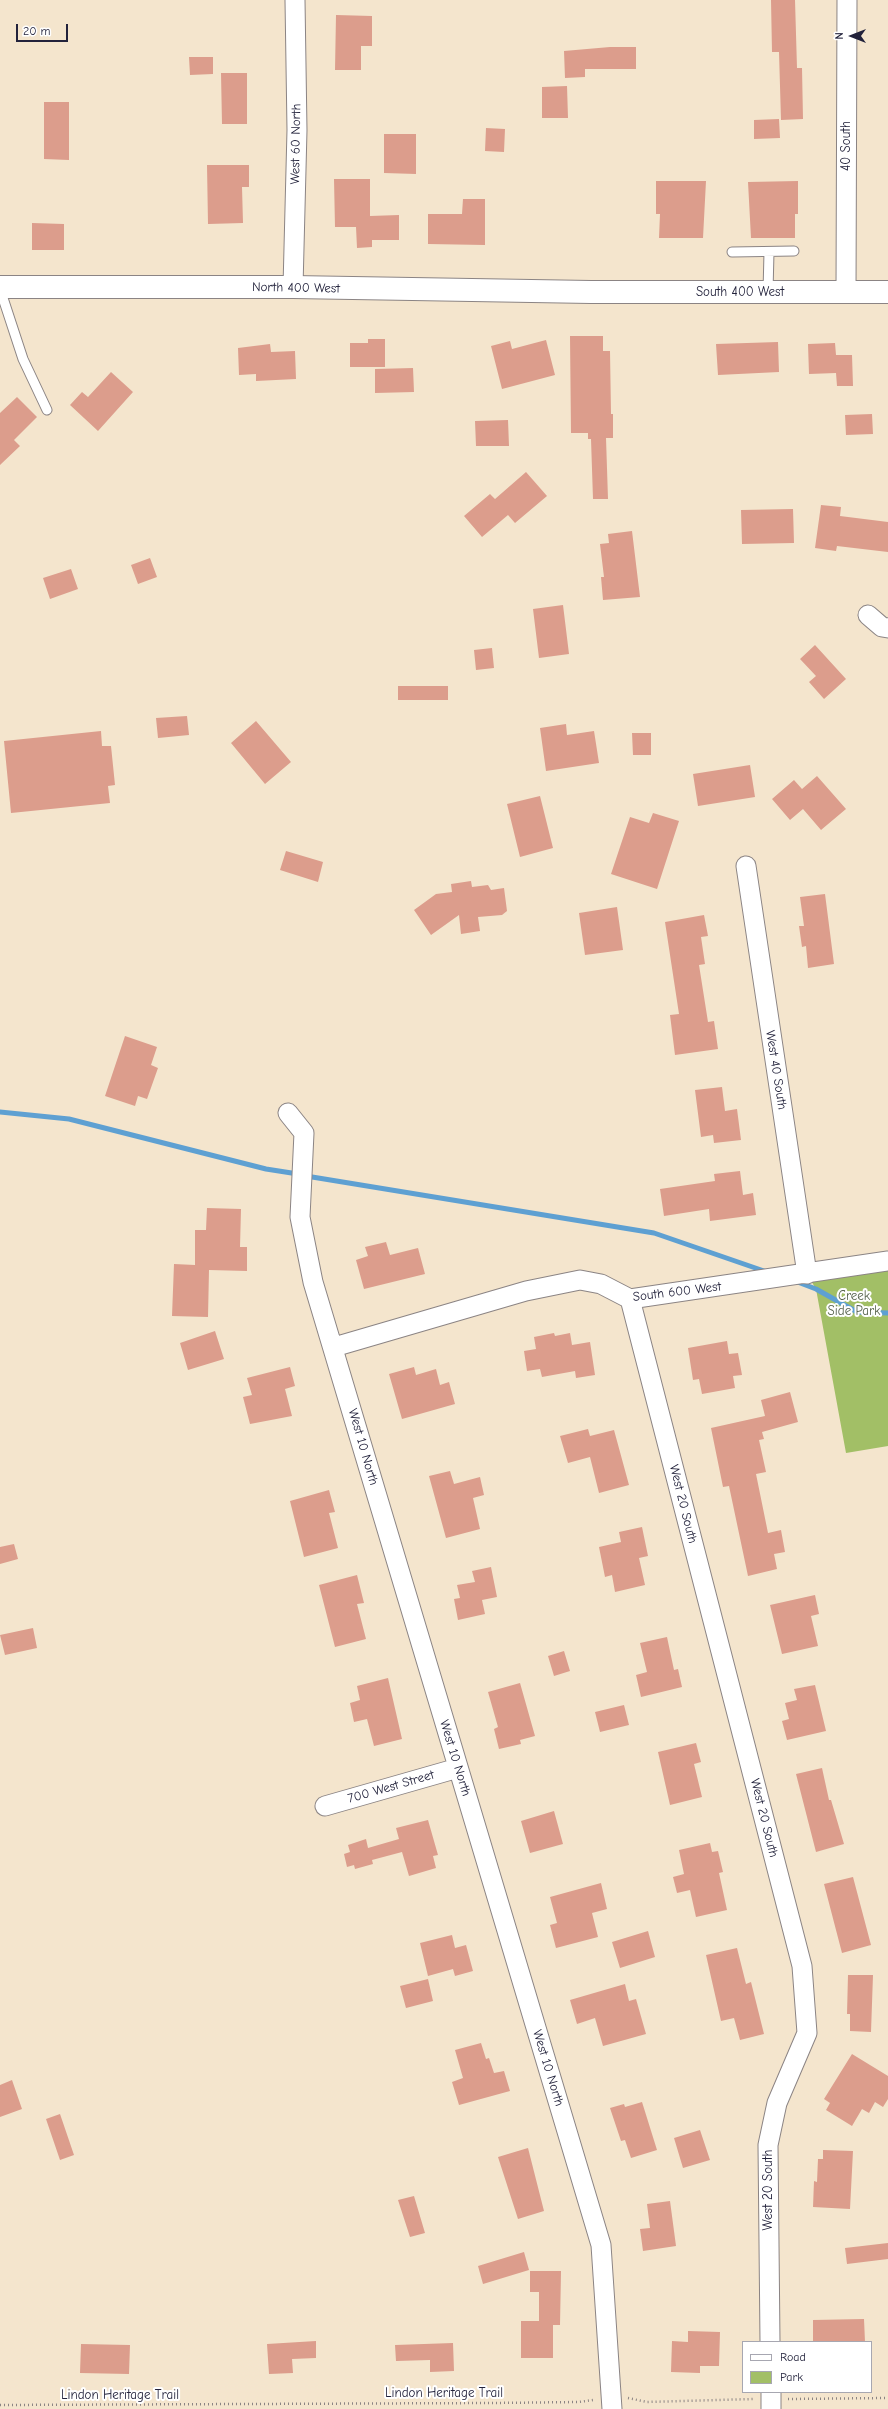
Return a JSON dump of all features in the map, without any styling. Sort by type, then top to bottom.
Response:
[{"type":"street","name":"West 60 North","points":[[293,287],[297,130],[295,0]]},
{"type":"street","name":"40 South","points":[[846,292],[847,0]]},
{"type":"street","name":"North 400 West","points":[[0,288],[293,287],[591,292]]},
{"type":"street","name":"South 400 West","points":[[591,292],[888,292]]},
{"type":"street","points":[[868,615],[882,627],[888,628]]},
{"type":"street","name":"West 40 South","points":[[746,866],[807,1274]]},
{"type":"street","name":"West 10 North","points":[[288,1113],[304,1133],[300,1217],[314,1282],[601,2245],[612,2404]]},
{"type":"street","name":"South 600 West","points":[[334,1347],[526,1291],[580,1280],[601,1284],[630,1299],[888,1262]]},
{"type":"street","name":"West 20 South","points":[[630,1299],[802,1966],[807,2033],[778,2103],[768,2145],[770,2341]]},
{"type":"street","name":"700 West Street","points":[[325,1806],[458,1768]]},
{"type":"lane","points":[[732,252],[794,251]]},
{"type":"lane","points":[[768,292],[769,252]]},
{"type":"lane","points":[[0,288],[23,359],[47,410]]},
{"type":"path","name":"Lindon Heritage Trail","points":[[0,2405],[579,2402],[612,2404],[635,2398],[647,2402],[888,2398]]},
{"type":"green space","name":"Creek Side Park","points":[[888,1261],[888,1446],[846,1453],[816,1289],[807,1274]]},
{"type":"building","points":[[771,0],[795,0],[797,68],[802,68],[803,119],[781,120],[779,52],[772,52]]},
{"type":"building","points":[[336,15],[372,16],[372,46],[361,46],[361,70],[335,70]]},
{"type":"building","points":[[610,47],[636,47],[636,69],[585,69],[585,77],[565,78],[564,51]]},
{"type":"building","points":[[189,57],[213,57],[213,74],[190,75]]},
{"type":"building","points":[[221,73],[247,73],[247,124],[222,124]]},
{"type":"building","points":[[567,86],[568,118],[542,118],[542,87]]},
{"type":"building","points":[[44,102],[69,102],[69,160],[44,159]]},
{"type":"building","points":[[779,119],[780,138],[754,139],[754,120]]},
{"type":"building","points":[[486,128],[505,129],[504,152],[485,151]]},
{"type":"building","points":[[384,134],[416,134],[416,174],[384,173]]},
{"type":"building","points":[[207,165],[249,165],[249,187],[242,187],[243,223],[208,224]]},
{"type":"building","points":[[334,179],[370,179],[370,216],[399,215],[399,240],[372,240],[372,247],[357,248],[356,227],[335,227]]},
{"type":"building","points":[[656,181],[706,181],[703,238],[659,238],[660,214],[656,214]]},
{"type":"building","points":[[798,181],[798,214],[795,214],[795,238],[751,238],[748,182]]},
{"type":"building","points":[[463,199],[485,199],[485,245],[428,244],[428,214],[462,214]]},
{"type":"building","points":[[32,223],[64,224],[64,250],[32,250]]},
{"type":"building","points":[[570,336],[603,336],[603,351],[610,351],[613,438],[606,438],[608,499],[593,499],[591,439],[588,439],[588,433],[571,433]]},
{"type":"building","points":[[368,339],[385,339],[385,367],[350,367],[350,343],[368,343]]},
{"type":"building","points":[[546,340],[555,375],[502,389],[491,346],[510,341],[512,349]]},
{"type":"building","points":[[778,342],[779,372],[718,375],[716,344]]},
{"type":"building","points":[[835,343],[836,355],[852,355],[853,386],[837,386],[836,373],[809,374],[808,344]]},
{"type":"building","points":[[270,344],[271,352],[295,351],[296,379],[256,381],[256,374],[239,375],[238,348]]},
{"type":"building","points":[[413,368],[414,392],[375,393],[375,369]]},
{"type":"building","points":[[111,372],[133,392],[98,431],[70,405],[82,392],[88,397]]},
{"type":"building","points":[[17,397],[37,417],[14,440],[20,446],[0,465],[0,413]]},
{"type":"building","points":[[872,414],[873,434],[846,435],[845,415]]},
{"type":"building","points":[[508,420],[509,446],[476,446],[475,421]]},
{"type":"building","points":[[526,472],[547,496],[515,523],[508,515],[482,537],[464,516],[490,494],[495,499]]},
{"type":"building","points":[[821,505],[841,507],[840,516],[888,522],[888,552],[837,546],[836,551],[815,548]]},
{"type":"building","points":[[793,509],[794,543],[742,544],[741,510]]},
{"type":"building","points":[[632,531],[640,597],[603,600],[601,577],[604,577],[600,544],[609,543],[608,534]]},
{"type":"building","points":[[150,558],[157,577],[138,584],[131,565]]},
{"type":"building","points":[[71,569],[78,589],[50,599],[43,578]]},
{"type":"building","points":[[563,605],[569,654],[539,658],[533,609]]},
{"type":"building","points":[[815,645],[846,679],[824,699],[809,682],[816,676],[800,659]]},
{"type":"building","points":[[492,648],[494,668],[476,670],[474,650]]},
{"type":"building","points":[[398,686],[448,686],[448,700],[398,700]]},
{"type":"building","points":[[187,716],[189,735],[158,738],[156,718]]},
{"type":"building","points":[[256,721],[291,762],[265,784],[231,743]]},
{"type":"building","points":[[566,724],[567,735],[594,731],[599,763],[546,771],[540,728]]},
{"type":"building","points":[[101,731],[102,746],[111,746],[115,785],[108,786],[110,803],[11,813],[4,741]]},
{"type":"building","points":[[632,733],[651,733],[651,755],[633,755]]},
{"type":"building","points":[[750,765],[755,797],[698,806],[693,774]]},
{"type":"building","points":[[817,776],[846,809],[821,830],[803,809],[790,820],[772,799],[794,780],[802,789]]},
{"type":"building","points":[[540,796],[553,848],[520,857],[507,804]]},
{"type":"building","points":[[653,813],[679,821],[657,889],[611,874],[630,817],[649,823]]},
{"type":"building","points":[[286,851],[323,862],[318,882],[280,870]]},
{"type":"building","points":[[471,881],[472,887],[488,885],[491,890],[504,888],[507,911],[502,915],[478,917],[480,931],[461,934],[459,915],[431,935],[414,910],[436,894],[452,892],[451,884]]},
{"type":"building","points":[[825,894],[834,964],[808,968],[806,946],[802,947],[799,926],[804,926],[800,897]]},
{"type":"building","points":[[617,907],[623,950],[585,955],[579,913]]},
{"type":"building","points":[[704,915],[708,936],[701,937],[705,964],[699,965],[708,1022],[714,1021],[718,1049],[675,1055],[670,1015],[679,1014],[665,922]]},
{"type":"building","points":[[125,1036],[157,1047],[151,1065],[158,1068],[147,1099],[138,1096],[135,1106],[105,1096]]},
{"type":"building","points":[[722,1087],[725,1111],[737,1109],[741,1140],[714,1143],[713,1135],[701,1137],[695,1090]]},
{"type":"building","points":[[740,1171],[743,1195],[753,1193],[756,1215],[710,1221],[709,1209],[664,1216],[660,1189],[715,1181],[714,1174]]},
{"type":"building","points":[[207,1208],[241,1209],[240,1247],[247,1247],[247,1271],[209,1270],[208,1317],[172,1316],[174,1264],[195,1265],[195,1230],[206,1230]]},
{"type":"building","points":[[386,1242],[390,1255],[418,1248],[425,1274],[364,1289],[356,1260],[368,1256],[365,1247]]},
{"type":"building","points":[[215,1331],[224,1359],[188,1370],[180,1343]]},
{"type":"building","points":[[554,1333],[555,1336],[570,1333],[572,1345],[590,1342],[595,1375],[576,1378],[575,1371],[542,1377],[540,1369],[527,1371],[524,1351],[536,1349],[534,1337]]},
{"type":"building","points":[[727,1341],[729,1354],[738,1353],[742,1375],[733,1376],[735,1388],[702,1394],[699,1379],[693,1380],[688,1348]]},
{"type":"building","points":[[290,1367],[295,1386],[285,1389],[292,1416],[250,1424],[243,1397],[252,1395],[247,1378]]},
{"type":"building","points":[[414,1367],[416,1375],[436,1369],[440,1385],[449,1382],[455,1404],[402,1419],[389,1374]]},
{"type":"building","points":[[790,1392],[798,1422],[762,1432],[764,1439],[759,1440],[766,1472],[756,1474],[768,1533],[781,1530],[785,1552],[774,1554],[777,1569],[748,1576],[729,1486],[723,1487],[711,1428],[765,1416],[761,1400]]},
{"type":"building","points":[[588,1429],[590,1436],[614,1430],[629,1485],[599,1493],[590,1457],[568,1463],[560,1436]]},
{"type":"building","points":[[450,1471],[454,1484],[480,1477],[484,1495],[473,1498],[480,1529],[446,1538],[429,1476]]},
{"type":"building","points":[[329,1490],[335,1512],[329,1513],[338,1548],[304,1557],[290,1501]]},
{"type":"building","points":[[642,1527],[648,1556],[639,1558],[645,1585],[615,1592],[612,1575],[605,1577],[599,1547],[621,1542],[619,1532]]},
{"type":"building","points":[[14,1544],[18,1559],[0,1564],[0,1547]]},
{"type":"building","points":[[491,1567],[497,1597],[482,1600],[485,1614],[458,1620],[454,1599],[460,1598],[457,1585],[475,1582],[472,1571]]},
{"type":"building","points":[[357,1575],[364,1603],[357,1604],[366,1639],[335,1647],[319,1585]]},
{"type":"building","points":[[815,1595],[819,1614],[811,1616],[818,1646],[782,1654],[770,1605]]},
{"type":"building","points":[[33,1628],[37,1648],[5,1655],[0,1635]]},
{"type":"building","points":[[667,1637],[674,1670],[678,1669],[682,1687],[641,1697],[636,1675],[647,1672],[640,1643]]},
{"type":"building","points":[[564,1651],[570,1671],[554,1676],[548,1656]]},
{"type":"building","points":[[388,1678],[402,1739],[374,1746],[367,1719],[354,1722],[350,1703],[360,1700],[357,1686]]},
{"type":"building","points":[[520,1683],[535,1736],[520,1740],[521,1744],[499,1749],[494,1729],[498,1727],[488,1692]]},
{"type":"building","points":[[815,1685],[826,1731],[787,1740],[782,1721],[789,1719],[785,1703],[797,1700],[794,1689]]},
{"type":"building","points":[[624,1705],[629,1725],[600,1732],[595,1712]]},
{"type":"building","points":[[696,1743],[701,1762],[694,1764],[702,1797],[670,1805],[658,1752]]},
{"type":"building","points":[[822,1768],[829,1800],[831,1800],[844,1844],[816,1852],[796,1774]]},
{"type":"building","points":[[554,1811],[563,1844],[530,1853],[521,1821]]},
{"type":"building","points":[[428,1820],[438,1855],[433,1856],[436,1868],[409,1876],[402,1852],[372,1860],[373,1864],[355,1869],[354,1865],[347,1867],[344,1854],[350,1852],[348,1845],[366,1839],[368,1848],[399,1839],[396,1828]]},
{"type":"building","points":[[710,1843],[712,1852],[718,1851],[723,1872],[719,1873],[727,1910],[696,1917],[690,1890],[677,1893],[673,1877],[684,1874],[679,1850]]},
{"type":"building","points":[[853,1877],[871,1945],[842,1953],[824,1884]]},
{"type":"building","points":[[601,1883],[607,1909],[592,1913],[598,1937],[556,1948],[550,1925],[557,1923],[550,1897]]},
{"type":"building","points":[[648,1931],[655,1957],[620,1968],[612,1942]]},
{"type":"building","points":[[452,1935],[455,1948],[466,1945],[473,1971],[455,1976],[453,1969],[428,1976],[420,1943]]},
{"type":"building","points":[[737,1948],[746,1984],[751,1982],[764,2034],[740,2040],[734,2018],[721,2021],[706,1955]]},
{"type":"building","points":[[848,1975],[873,1975],[871,2032],[850,2031],[850,2014],[847,2014]]},
{"type":"building","points":[[428,1979],[433,2001],[406,2008],[400,1986]]},
{"type":"building","points":[[625,1984],[629,2001],[636,1999],[646,2034],[603,2046],[595,2018],[577,2024],[570,2000]]},
{"type":"building","points":[[481,2043],[486,2059],[489,2058],[494,2073],[504,2071],[510,2091],[459,2105],[452,2082],[463,2078],[455,2050]]},
{"type":"building","points":[[852,2054],[888,2076],[888,2099],[883,2107],[875,2102],[869,2113],[862,2109],[852,2126],[826,2110],[830,2103],[824,2099]]},
{"type":"building","points":[[12,2080],[22,2109],[0,2117],[0,2085]]},
{"type":"building","points":[[642,2102],[657,2150],[631,2158],[625,2140],[621,2141],[610,2108],[624,2104],[625,2107]]},
{"type":"building","points":[[60,2114],[74,2155],[60,2160],[46,2119]]},
{"type":"building","points":[[700,2130],[710,2160],[683,2168],[674,2138]]},
{"type":"building","points":[[528,2148],[544,2211],[518,2219],[498,2157]]},
{"type":"building","points":[[823,2150],[853,2151],[850,2209],[813,2207],[814,2181],[817,2182],[818,2159],[823,2159]]},
{"type":"building","points":[[414,2196],[425,2233],[410,2237],[398,2200]]},
{"type":"building","points":[[670,2201],[676,2246],[643,2251],[640,2229],[650,2228],[647,2204]]},
{"type":"building","points":[[888,2243],[888,2259],[847,2264],[845,2248]]},
{"type":"building","points":[[524,2252],[529,2270],[483,2284],[478,2266]]},
{"type":"building","points":[[530,2271],[561,2271],[560,2325],[553,2325],[553,2358],[521,2358],[521,2321],[539,2321],[539,2292],[530,2292]]},
{"type":"building","points":[[864,2319],[865,2341],[813,2341],[813,2320]]},
{"type":"building","points":[[688,2331],[720,2332],[719,2366],[700,2366],[700,2373],[671,2372],[672,2341],[688,2342]]},
{"type":"building","points":[[316,2341],[316,2358],[292,2359],[293,2373],[269,2374],[267,2344]]},
{"type":"building","points":[[453,2343],[454,2371],[430,2372],[430,2360],[396,2361],[395,2345]]},
{"type":"building","points":[[81,2344],[130,2345],[129,2374],[80,2373]]},
{"type":"waterway","points":[[0,1112],[69,1119],[266,1169],[298,1174]]},
{"type":"waterway","points":[[306,1176],[654,1233],[767,1272]]},
{"type":"waterway","points":[[795,1281],[816,1289],[857,1312],[888,1313]]}]
